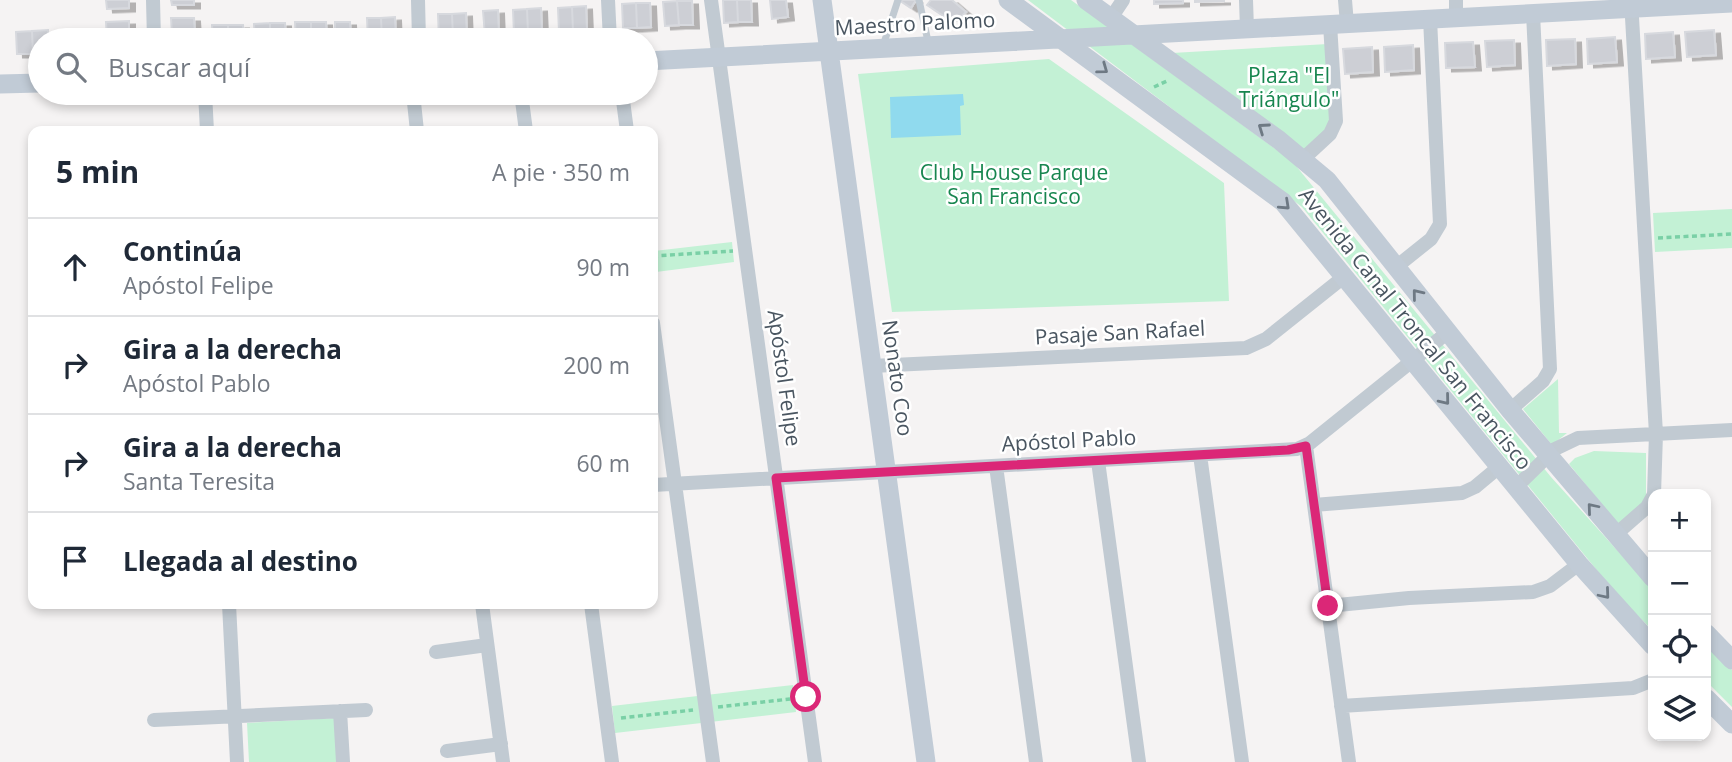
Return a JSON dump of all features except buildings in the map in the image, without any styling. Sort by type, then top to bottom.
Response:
[{"type":"street","points":[[153,0],[154,28]]},
{"type":"street","points":[[418,0],[419,28]]},
{"type":"street","points":[[608,0],[609,28]]},
{"type":"street","name":"Apóstol Felipe","points":[[711,0],[815,762]]},
{"type":"street","name":"Nonato Coo","points":[[822,0],[926,762]]},
{"type":"street","name":"Avenida Canal Troncal San Francisco","points":[[1008,0],[1283,202],[1579,564],[1648,640]]},
{"type":"street","name":"Avenida Canal Troncal San Francisco","points":[[1086,0],[1303,159],[1326,180],[1510,410],[1648,572]]},
{"type":"street","points":[[1111,18],[1123,0]]},
{"type":"street","points":[[1246,0],[1247,29]]},
{"type":"street","points":[[1303,159],[1330,134],[1336,121],[1338,24],[1345,0]]},
{"type":"street","points":[[1631,4],[1656,434],[1653,489]]},
{"type":"street","name":"Maestro Palomo","points":[[658,60],[1430,19],[1456,9],[1533,13],[1631,4],[1731,5]]},
{"type":"street","points":[[1510,410],[1546,378],[1550,369],[1533,13]]},
{"type":"street","points":[[1396,267],[1431,239],[1440,223],[1430,19]]},
{"type":"street","points":[[0,84],[28,83]]},
{"type":"street","points":[[206,105],[207,126]]},
{"type":"street","points":[[414,105],[416,126]]},
{"type":"street","points":[[523,105],[525,126]]},
{"type":"street","points":[[624,105],[626,126]]},
{"type":"street","name":"Pasaje San Rafael","points":[[872,366],[1247,348],[1266,339],[1346,276]]},
{"type":"street","points":[[1349,762],[1306,446],[1448,332]]},
{"type":"street","points":[[658,360],[713,762]]},
{"type":"street","points":[[1516,487],[1561,444],[1578,438],[1732,430]]},
{"type":"street","name":"Apóstol Pablo","points":[[658,485],[1288,450],[1306,446]]},
{"type":"street","points":[[1200,455],[1242,762]]},
{"type":"street","points":[[1098,461],[1139,762]]},
{"type":"street","points":[[996,466],[1036,762]]},
{"type":"street","points":[[1314,505],[1462,493],[1475,487],[1499,467]]},
{"type":"street","points":[[1615,536],[1648,505]]},
{"type":"street","points":[[1328,606],[1409,598],[1532,592],[1550,586],[1579,564]]},
{"type":"street","points":[[229,609],[237,762]]},
{"type":"street","points":[[483,609],[503,762]]},
{"type":"street","points":[[592,609],[612,762]]},
{"type":"street","points":[[1711,637],[1729,651]]},
{"type":"street","points":[[436,652],[487,645]]},
{"type":"street","points":[[1341,706],[1633,688],[1648,682]]},
{"type":"street","points":[[1711,703],[1732,724]]},
{"type":"street","points":[[153,720],[366,710]]},
{"type":"street","points":[[340,711],[343,762]]},
{"type":"street","points":[[447,751],[501,744]]},
{"type":"lane","points":[[882,49],[898,0]]},
{"type":"lane","points":[[919,0],[929,46]]},
{"type":"path","points":[[1138,95],[1183,72]]},
{"type":"path","points":[[1646,239],[1732,233]]},
{"type":"path","points":[[658,256],[745,250]]},
{"type":"green space","points":[[1028,0],[1071,0],[1292,161],[1551,477],[1648,584],[1648,626],[1617,595],[1302,207]]},
{"type":"green space","name":"Plaza \"El Triángulo\"","points":[[1328,44],[1332,119],[1324,132],[1304,150],[1172,53]]},
{"type":"green space","name":"Club House Parque San Francisco","points":[[1049,59],[1224,183],[1229,301],[892,312],[858,74]]},
{"type":"green space","points":[[1732,209],[1732,248],[1655,252],[1653,213]]},
{"type":"green space","points":[[732,242],[734,262],[658,272],[658,251]]},
{"type":"green space","points":[[1558,379],[1559,433],[1567,433],[1552,445],[1523,409]]},
{"type":"green space","points":[[1594,451],[1646,453],[1646,503],[1621,528],[1569,464],[1575,458]]},
{"type":"green space","points":[[1711,649],[1732,670],[1732,707],[1711,686]]},
{"type":"green space","points":[[793,685],[796,712],[615,733],[612,706]]},
{"type":"green space","points":[[336,718],[338,762],[249,762],[247,723]]},
{"type":"water","points":[[963,94],[964,105],[960,106],[961,135],[891,138],[890,97]]},
{"type":"route","points":[[806,697],[776,478],[1288,450],[1306,446],[1328,606]]}]
